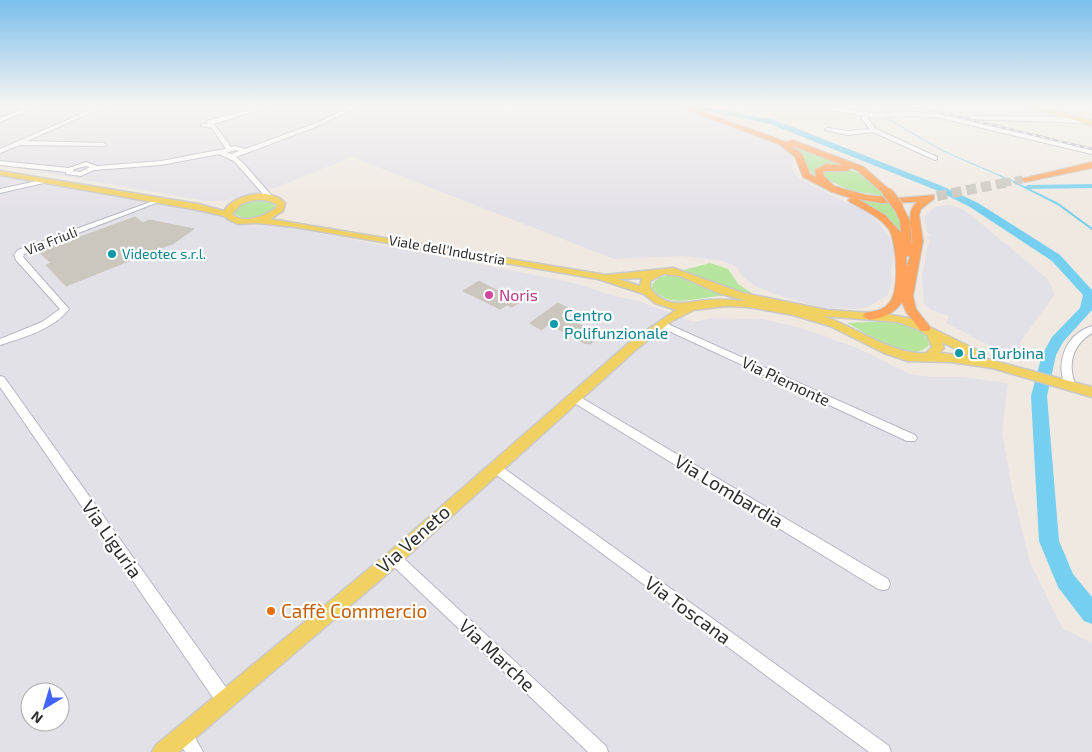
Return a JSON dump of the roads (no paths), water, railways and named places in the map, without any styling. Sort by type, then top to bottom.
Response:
[{"type":"highway","points":[[782,142],[795,151],[806,175],[821,186],[866,207],[890,225],[900,242],[903,297],[929,331]]},
{"type":"highway","points":[[787,142],[851,164],[871,176],[898,206],[906,220],[907,232],[903,297]]},
{"type":"highway","points":[[801,164],[814,177],[832,186],[872,197],[931,197]]},
{"type":"highway","points":[[1025,179],[1092,165]]},
{"type":"highway","points":[[832,186],[820,177],[819,170],[826,167],[843,167],[871,176]]},
{"type":"highway","points":[[806,175],[831,188],[872,199],[896,201],[931,197]]},
{"type":"highway","points":[[869,316],[890,309],[903,297],[919,239],[919,228],[914,215],[916,208],[931,197]]},
{"type":"main road","name":"Viale dell'Industria","points":[[0,173],[198,207],[227,214],[237,220],[295,224],[600,276],[671,305],[690,308],[706,303],[724,302],[771,308],[837,325],[896,354],[912,358],[957,357],[994,364],[1092,392]]},
{"type":"main road","name":"Viale dell'Industria","points":[[227,214],[229,209],[245,200],[271,198]]},
{"type":"main road","points":[[271,198],[280,201],[280,210],[295,224]]},
{"type":"main road","name":"Viale dell'Industria","points":[[198,207],[236,204]]},
{"type":"main road","name":"Viale dell'Industria","points":[[258,220],[280,210]]},
{"type":"main road","name":"Viale dell'Industria","points":[[600,276],[679,273],[731,294],[829,314],[903,319],[994,364]]},
{"type":"main road","points":[[653,274],[644,282],[661,324]]},
{"type":"main road","name":"Via Veneto","points":[[163,752],[394,558],[494,467],[576,398],[634,345],[661,324],[690,308]]},
{"type":"main road","points":[[929,331],[938,348],[930,357]]},
{"type":"street","points":[[222,142],[227,153]]},
{"type":"street","points":[[0,163],[69,170],[86,164],[95,166],[95,168],[152,164],[227,153],[240,154],[266,142]]},
{"type":"street","points":[[900,142],[935,158]]},
{"type":"street","points":[[1052,142],[1092,152]]},
{"type":"street","points":[[0,152],[19,143],[104,145]]},
{"type":"street","points":[[227,153],[240,154]]},
{"type":"street","points":[[240,154],[258,186],[271,198]]},
{"type":"street","points":[[13,187],[30,178]]},
{"type":"street","points":[[0,191],[46,181]]},
{"type":"street","points":[[245,200],[255,192],[258,186]]},
{"type":"street","name":"Via Friuli","points":[[0,342],[48,322],[65,309],[18,255],[31,247],[158,201]]},
{"type":"street","name":"Via Piemonte","points":[[661,324],[911,438]]},
{"type":"street","points":[[1067,385],[1068,350],[1077,338],[1092,330]]},
{"type":"street","name":"Via Liguria","points":[[0,380],[224,699]]},
{"type":"street","name":"Via Lombardia","points":[[576,398],[883,584]]},
{"type":"street","name":"Via Toscana","points":[[494,467],[883,752]]},
{"type":"street","name":"Via Marche","points":[[394,558],[600,752]]},
{"type":"street","points":[[184,734],[195,752]]},
{"type":"waterway","points":[[823,142],[939,188],[974,205],[1056,258],[1089,294],[1086,309],[1057,340],[1049,355],[1039,396],[1049,541],[1065,580],[1092,614]]},
{"type":"waterway","points":[[928,142],[943,151],[1017,183]]},
{"type":"waterway","points":[[1014,182],[1058,204],[1092,229]]},
{"type":"waterway","points":[[1028,187],[1092,186]]},
{"type":"tunnel","points":[[1003,183],[1025,179]]},
{"type":"tunnel","points":[[937,196],[1009,182]]},
{"type":"railway","points":[[1063,142],[1092,149]]},
{"type":"place","name":"Videotec s.r.l.","points":[[112,254]]},
{"type":"place","name":"Noris","points":[[489,295]]},
{"type":"place","name":"Centro Polifunzionale","points":[[554,324]]},
{"type":"place","name":"La Turbina","points":[[959,353]]},
{"type":"place","name":"Caffè Commercio","points":[[271,611]]}]
